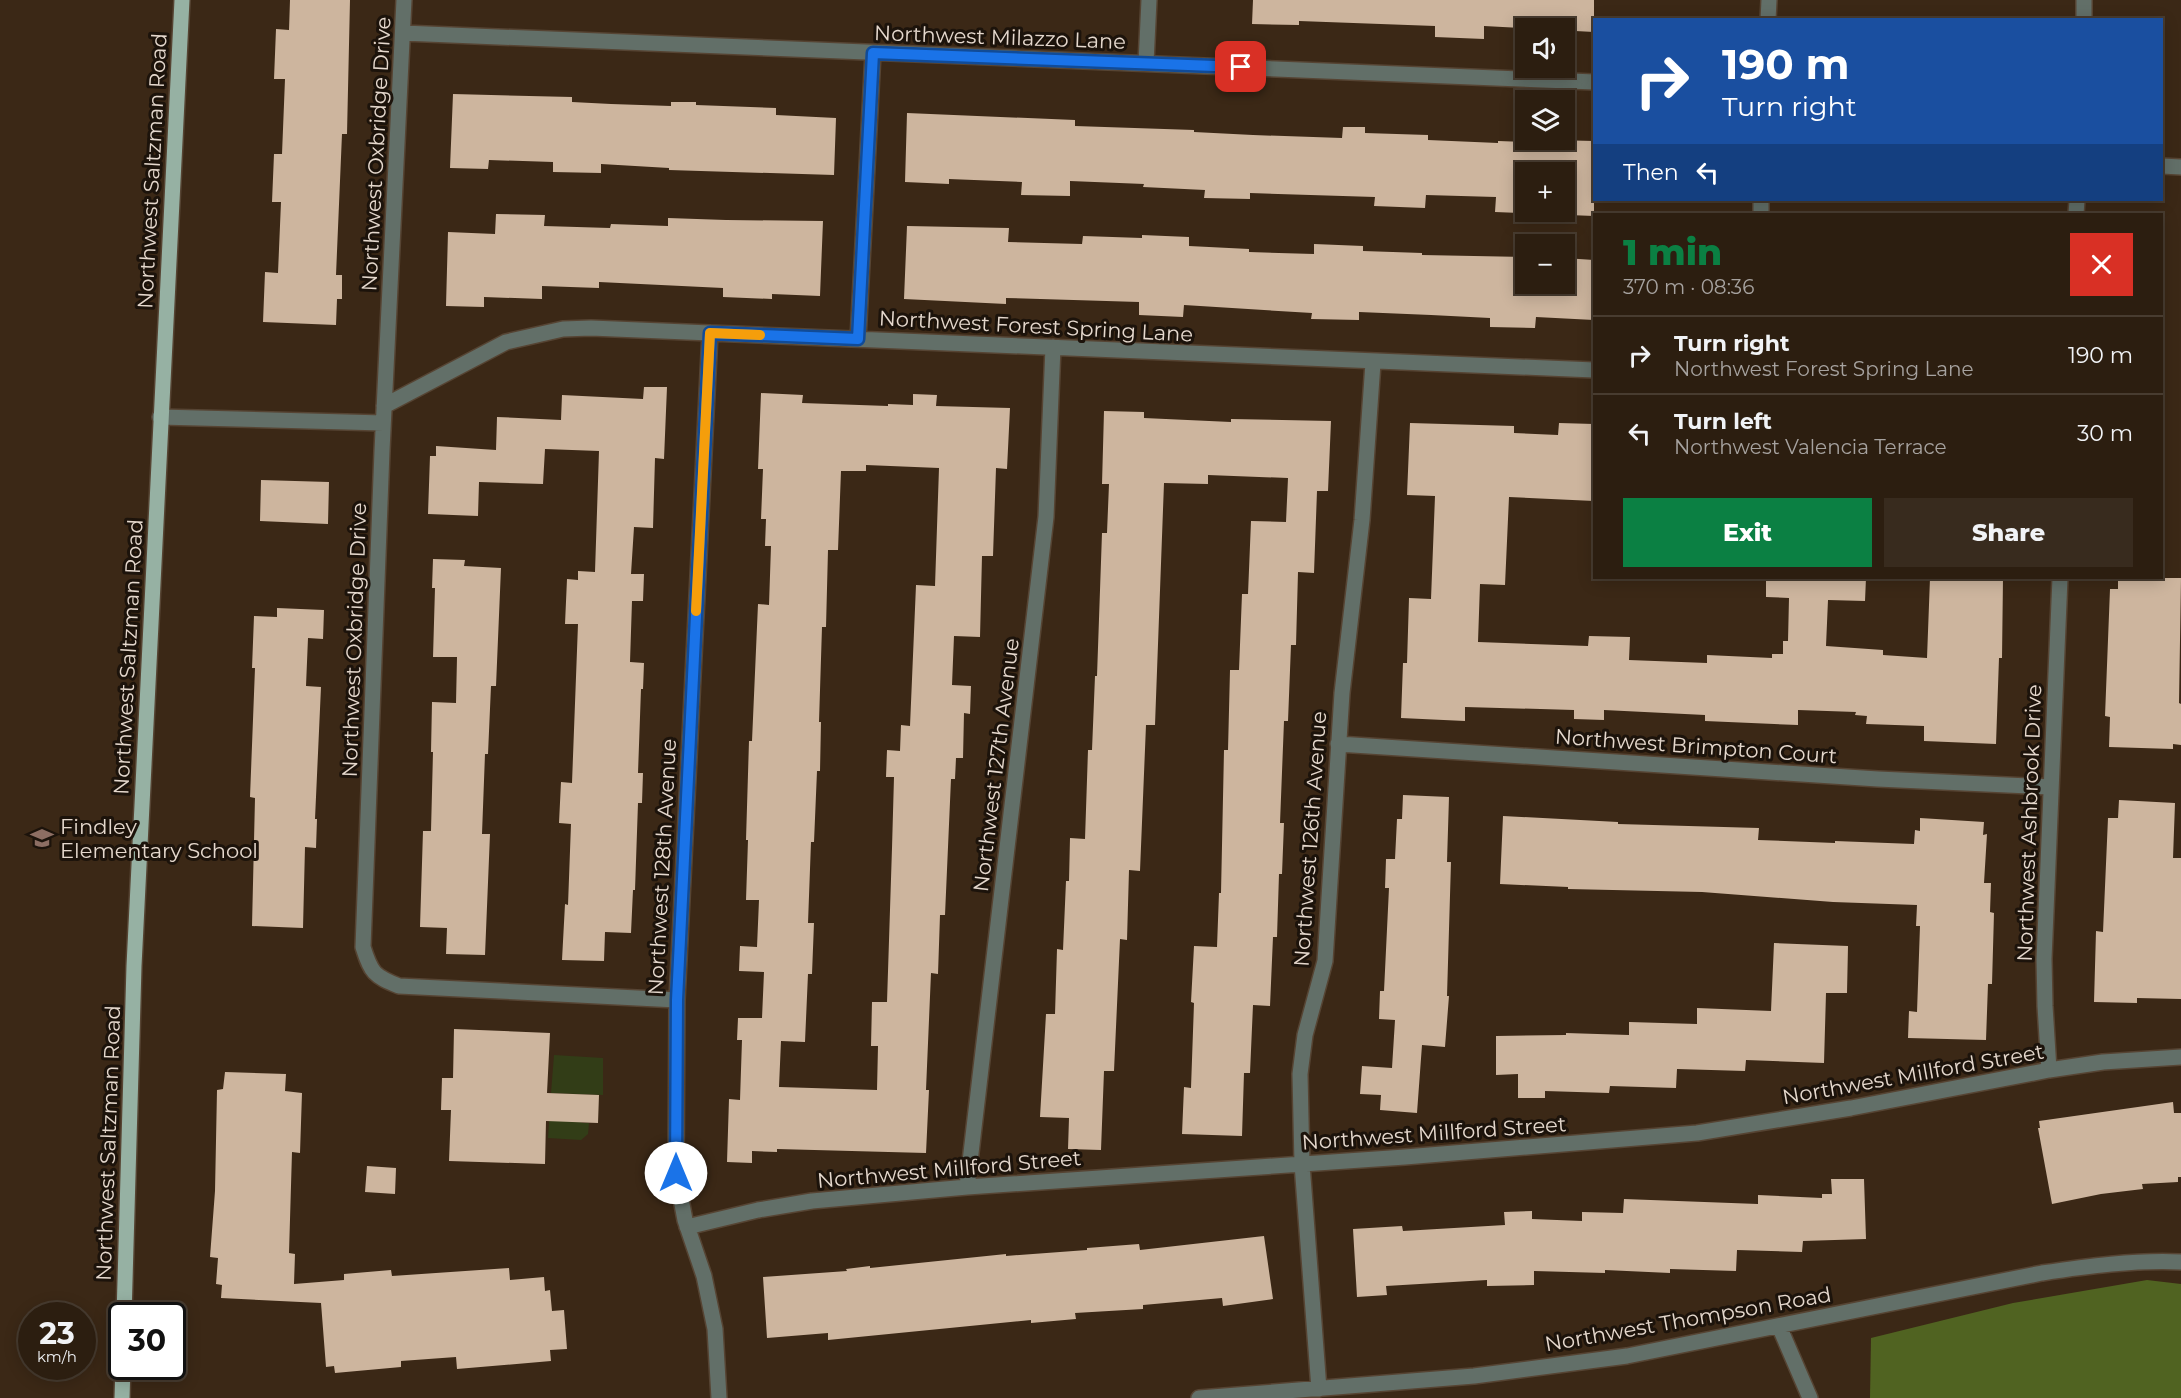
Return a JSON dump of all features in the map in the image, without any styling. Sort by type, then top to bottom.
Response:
[{"type":"main road","name":"Northwest Saltzman Road","points":[[124,1302],[134,966],[182,0]]},
{"type":"main road","points":[[122,1398],[123,1380]]},
{"type":"street","name":"Northwest Oxbridge Drive","points":[[404,0],[383,423],[363,947],[369,968],[381,979],[399,986],[677,1000]]},
{"type":"street","points":[[1146,63],[1149,0]]},
{"type":"street","points":[[1768,18],[1769,0]]},
{"type":"street","points":[[2084,0],[2084,18]]},
{"type":"street","name":"Northwest Milazzo Lane","points":[[403,33],[1593,82]]},
{"type":"street","points":[[858,339],[873,53]]},
{"type":"street","points":[[2163,166],[2181,167]]},
{"type":"street","name":"Northwest Forest Spring Lane","points":[[384,406],[506,342],[563,329],[591,328],[1373,363],[1593,370]]},
{"type":"street","name":"Northwest 128th Avenue","points":[[710,333],[677,1000],[676,1173],[687,1227],[704,1276],[715,1329],[719,1398]]},
{"type":"street","name":"Northwest 127th Avenue","points":[[967,1187],[1046,517],[1053,347]]},
{"type":"street","name":"Northwest 126th Avenue","points":[[1319,1389],[1302,1164],[1300,1074],[1305,1035],[1325,961],[1338,744],[1362,520],[1373,363]]},
{"type":"street","points":[[160,417],[383,423]]},
{"type":"street","name":"Northwest Ashbrook Drive","points":[[2049,1070],[2044,1006],[2044,958],[2060,579]]},
{"type":"street","name":"Northwest Brimpton Court","points":[[1338,744],[1878,779],[2051,787]]},
{"type":"street","name":"Northwest Millford Street","points":[[687,1227],[758,1210],[812,1201],[967,1187],[1697,1134],[1851,1108],[2049,1070],[2103,1062],[2181,1057]]},
{"type":"street","name":"Northwest Thompson Road","points":[[1199,1398],[1474,1376],[1627,1356],[2052,1271],[2148,1261],[2181,1262]]},
{"type":"street","points":[[1779,1326],[1810,1398]]},
{"type":"green space","points":[[554,1055],[603,1058],[603,1095],[551,1093]]},
{"type":"green space","points":[[550,1108],[583,1123],[589,1123],[588,1134],[581,1140],[548,1138]]},
{"type":"green space","points":[[2147,1280],[2181,1284],[2181,1398],[1870,1398],[1871,1338],[2013,1303]]},
{"type":"building","points":[[290,0],[350,0],[347,134],[342,134],[336,275],[342,275],[342,299],[337,299],[336,325],[263,322],[265,272],[278,273],[281,202],[272,202],[274,154],[282,154],[285,79],[274,79],[276,29],[289,30]]},
{"type":"building","points":[[1253,0],[1594,0],[1593,32],[1575,31],[1575,18],[1515,18],[1515,28],[1484,26],[1484,39],[1435,37],[1435,26],[1299,21],[1299,25],[1252,24]]},
{"type":"building","points":[[453,94],[572,97],[572,102],[671,106],[671,102],[696,102],[696,105],[776,108],[776,115],[836,118],[834,175],[669,170],[669,168],[601,164],[601,173],[553,172],[553,162],[489,160],[488,169],[450,168]]},
{"type":"building","points":[[907,113],[1075,120],[1075,126],[1342,138],[1343,127],[1365,127],[1365,133],[1428,135],[1428,140],[1515,142],[1515,150],[1575,150],[1575,141],[1593,141],[1594,213],[1593,216],[1575,215],[1575,162],[1515,162],[1515,213],[1495,212],[1496,197],[1426,195],[1425,208],[1374,206],[1375,197],[1250,193],[1250,199],[1204,198],[1205,190],[1143,187],[1144,184],[1070,181],[1070,196],[1021,195],[1022,182],[949,179],[949,184],[905,182]]},
{"type":"building","points":[[496,214],[545,215],[544,226],[610,228],[611,224],[668,226],[668,218],[823,221],[820,296],[772,294],[772,299],[723,297],[723,288],[599,282],[599,288],[542,286],[542,299],[484,297],[484,307],[446,306],[448,232],[495,234]]},
{"type":"building","points":[[907,226],[1009,228],[1008,242],[1082,244],[1083,236],[1142,238],[1142,235],[1189,237],[1189,246],[1249,249],[1249,252],[1314,254],[1314,244],[1363,246],[1363,251],[1422,253],[1422,255],[1515,257],[1515,294],[1575,294],[1575,259],[1593,260],[1593,320],[1536,317],[1535,328],[1490,327],[1490,318],[1431,315],[1359,312],[1359,320],[1311,319],[1312,313],[1184,305],[1183,317],[1139,315],[1139,302],[1006,298],[1006,304],[904,299]]},
{"type":"building","points":[[644,387],[667,387],[664,459],[655,458],[653,528],[634,527],[631,574],[644,574],[643,601],[632,601],[630,662],[644,663],[638,773],[643,773],[642,803],[638,803],[631,933],[605,932],[604,961],[562,960],[565,904],[568,905],[571,824],[559,823],[561,782],[572,783],[578,624],[565,624],[567,579],[578,580],[578,571],[595,572],[599,451],[545,449],[543,484],[479,482],[478,516],[428,514],[430,456],[436,456],[436,446],[496,450],[497,417],[561,420],[562,395],[643,399]]},
{"type":"building","points":[[761,393],[803,395],[802,403],[888,406],[888,404],[913,405],[913,394],[937,395],[936,406],[1010,408],[1007,469],[996,468],[993,556],[982,556],[980,637],[954,636],[952,685],[971,686],[970,714],[964,713],[963,758],[956,758],[955,779],[951,779],[945,915],[940,915],[938,974],[931,973],[926,1153],[777,1149],[777,1152],[752,1151],[752,1163],[727,1162],[729,1099],[740,1100],[742,1040],[737,1040],[738,1018],[762,1018],[764,972],[739,971],[740,946],[757,947],[759,900],[746,900],[749,741],[752,741],[758,604],[769,605],[771,546],[765,546],[766,519],[761,519],[763,469],[758,469]],"holes":[[[866,465],[939,468],[935,586],[916,585],[910,726],[901,725],[900,751],[887,750],[886,777],[894,777],[892,848],[887,1002],[872,1002],[871,1046],[878,1046],[877,1090],[779,1087],[781,1041],[805,1042],[808,974],[812,974],[814,923],[808,923],[811,842],[814,842],[817,771],[820,771],[822,627],[826,627],[828,550],[838,550],[841,471],[866,471]]]},
{"type":"building","points":[[1104,411],[1144,412],[1144,418],[1231,422],[1231,419],[1331,421],[1328,491],[1317,491],[1314,573],[1298,572],[1296,645],[1291,645],[1288,721],[1284,721],[1280,823],[1284,823],[1282,874],[1279,874],[1277,937],[1273,937],[1270,1006],[1253,1005],[1250,1073],[1244,1073],[1242,1136],[1182,1134],[1184,1087],[1191,1088],[1194,1003],[1191,1002],[1194,946],[1217,947],[1219,893],[1221,893],[1224,750],[1228,750],[1230,670],[1239,670],[1242,594],[1248,594],[1251,521],[1286,522],[1288,478],[1208,475],[1208,484],[1164,483],[1155,725],[1146,725],[1140,871],[1129,870],[1127,940],[1120,939],[1114,1071],[1104,1071],[1101,1150],[1068,1149],[1069,1118],[1040,1117],[1046,1014],[1055,1014],[1057,949],[1063,950],[1070,838],[1085,839],[1088,750],[1092,750],[1095,676],[1097,676],[1102,533],[1107,533],[1109,484],[1102,484]]},
{"type":"building","points":[[1410,423],[1514,426],[1514,433],[1558,435],[1559,423],[1593,424],[1593,501],[1509,497],[1505,585],[1480,584],[1478,642],[1588,646],[1589,636],[1630,637],[1629,660],[1707,663],[1707,655],[1772,658],[1772,654],[1783,654],[1783,641],[1788,641],[1789,598],[1766,597],[1766,579],[1866,579],[1865,601],[1828,600],[1826,646],[1883,650],[1883,655],[1927,658],[1930,579],[2003,579],[2002,658],[1999,658],[1996,744],[1924,741],[1924,726],[1866,724],[1867,716],[1855,715],[1856,712],[1798,710],[1798,725],[1705,721],[1705,715],[1604,710],[1604,720],[1574,719],[1574,710],[1465,707],[1465,721],[1401,718],[1403,663],[1407,663],[1409,598],[1431,599],[1435,496],[1407,495]]},
{"type":"building","points":[[261,480],[329,482],[328,524],[260,521]]},
{"type":"building","points":[[433,559],[465,560],[464,566],[501,568],[496,686],[491,686],[488,754],[485,754],[482,834],[490,834],[485,955],[446,954],[447,928],[420,927],[423,831],[431,831],[432,702],[456,703],[457,657],[433,657],[435,588],[432,588]]},
{"type":"building","points":[[2181,578],[2179,703],[2181,704],[2181,745],[2173,744],[2173,749],[2109,747],[2110,717],[2105,716],[2110,589],[2118,589],[2118,579]]},
{"type":"building","points":[[277,608],[324,610],[323,639],[308,638],[306,686],[321,687],[315,819],[317,819],[316,848],[305,847],[303,928],[252,926],[255,798],[250,797],[255,668],[252,668],[254,616],[277,617]]},
{"type":"building","points":[[1403,795],[1449,797],[1447,862],[1451,862],[1447,996],[1449,996],[1445,1047],[1422,1045],[1417,1113],[1380,1110],[1381,1095],[1360,1094],[1362,1066],[1392,1068],[1395,1020],[1379,1019],[1380,991],[1384,991],[1389,888],[1385,888],[1386,859],[1395,859],[1397,819],[1402,819]]},
{"type":"building","points":[[2119,800],[2175,803],[2173,858],[2181,858],[2181,999],[2137,998],[2137,1003],[2094,1002],[2096,931],[2103,932],[2108,818],[2118,818]]},
{"type":"building","points":[[1503,816],[1618,822],[1618,824],[1759,828],[1758,840],[1914,844],[1915,830],[1920,831],[1920,818],[1984,822],[1983,835],[1987,834],[1984,883],[1991,883],[1990,912],[1994,913],[1992,984],[1988,984],[1986,1040],[1908,1038],[1909,1011],[1917,1012],[1920,926],[1916,926],[1917,905],[1833,902],[1702,892],[1568,889],[1568,887],[1500,884]]},
{"type":"building","points":[[1774,943],[1848,946],[1847,993],[1826,993],[1824,1063],[1746,1060],[1745,1071],[1677,1069],[1676,1088],[1610,1086],[1609,1093],[1545,1091],[1545,1098],[1518,1098],[1518,1074],[1496,1075],[1496,1036],[1566,1035],[1566,1033],[1629,1035],[1629,1022],[1697,1024],[1697,1008],[1771,1011]]},
{"type":"building","points":[[454,1029],[550,1033],[547,1093],[599,1095],[598,1123],[546,1121],[545,1164],[449,1161],[451,1110],[441,1110],[442,1078],[453,1078]]},
{"type":"building","points":[[225,1072],[286,1074],[285,1091],[302,1093],[300,1153],[292,1152],[289,1253],[295,1254],[294,1284],[344,1280],[344,1274],[391,1270],[392,1276],[509,1268],[510,1280],[544,1277],[545,1291],[550,1290],[552,1311],[564,1310],[567,1349],[550,1350],[551,1361],[457,1369],[456,1357],[401,1361],[401,1367],[335,1373],[334,1366],[326,1367],[321,1303],[221,1298],[222,1285],[216,1284],[218,1258],[210,1257],[215,1191],[217,1090],[223,1089]]},
{"type":"building","points":[[2173,1102],[2174,1113],[2181,1113],[2181,1177],[2178,1177],[2178,1182],[2142,1184],[2143,1189],[2101,1194],[2052,1204],[2038,1128],[2040,1128],[2039,1121]]},
{"type":"building","points":[[367,1166],[396,1168],[395,1194],[365,1192]]},
{"type":"building","points":[[1831,1179],[1864,1179],[1866,1239],[1803,1241],[1802,1252],[1737,1250],[1736,1271],[1670,1269],[1670,1273],[1605,1270],[1605,1273],[1534,1271],[1534,1285],[1487,1286],[1487,1280],[1386,1286],[1387,1295],[1357,1297],[1353,1229],[1402,1226],[1403,1231],[1505,1225],[1504,1212],[1532,1211],[1532,1219],[1582,1221],[1582,1212],[1623,1213],[1624,1199],[1758,1204],[1758,1195],[1822,1198],[1822,1194],[1832,1194]]},
{"type":"building","points":[[1264,1236],[1273,1299],[1223,1306],[1222,1298],[1143,1305],[1143,1309],[1075,1313],[1076,1319],[1031,1323],[1031,1320],[828,1340],[828,1333],[767,1338],[763,1277],[1139,1244],[1140,1250]]},
{"type":"slow traffic","points":[[696,611],[710,333],[760,335]]},
{"type":"place","name":"Findley Elementary School","points":[[42,838]]},
{"type":"route","points":[[676,1173],[677,1000],[710,333],[858,339],[873,53],[1241,67]]}]
